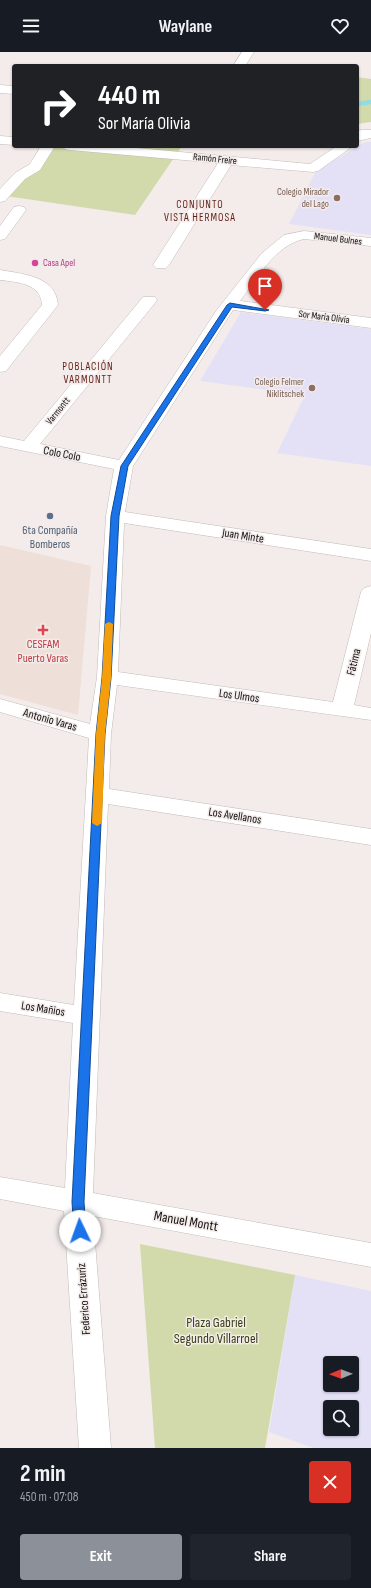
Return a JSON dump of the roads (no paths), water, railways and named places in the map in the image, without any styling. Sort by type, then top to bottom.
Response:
[{"type":"street","points":[[240,64],[248,52]]},
{"type":"street","points":[[0,88],[12,90]]},
{"type":"street","points":[[359,136],[362,134],[371,134]]},
{"type":"street","points":[[0,140],[12,141]]},
{"type":"street","points":[[0,198],[20,176],[34,167],[47,148]]},
{"type":"street","name":"Ramón Freire","points":[[92,148],[313,168],[343,148]]},
{"type":"street","points":[[161,265],[227,160]]},
{"type":"street","points":[[0,236],[19,210]]},
{"type":"street","name":"Manuel Bulnes","points":[[304,235],[371,242]]},
{"type":"street","name":"Federico Errázuriz","points":[[95,1448],[78,1202],[99,795],[100,734],[106,678],[115,516],[124,466],[230,305],[266,256],[289,238],[304,235]]},
{"type":"street","points":[[0,275],[22,278],[37,284],[50,296],[50,305],[0,367]]},
{"type":"street","name":"Varmontt","points":[[28,447],[149,300]]},
{"type":"street","name":"Sor María Olivia","points":[[230,305],[371,323]]},
{"type":"street","name":"Colo Colo","points":[[0,441],[124,466]]},
{"type":"street","name":"Juan Minte","points":[[115,516],[371,556]]},
{"type":"street","name":"Fátima","points":[[342,710],[371,592]]},
{"type":"street","name":"Los Ulmos","points":[[106,678],[371,714]]},
{"type":"street","name":"Antonio Varas","points":[[0,705],[100,734]]},
{"type":"street","name":"Los Avellanos","points":[[99,795],[371,837]]},
{"type":"street","name":"Los Mañios","points":[[0,1002],[87,1016]]},
{"type":"street","name":"Manuel Montt","points":[[0,1188],[371,1255]]},
{"type":"waterway","points":[[359,104],[371,102]]},
{"type":"place","name":"Colegio Mirador del Lago","points":[[337,198]]},
{"type":"place","name":"Casa Apel","points":[[35,263]]},
{"type":"place","name":"Colegio Felmer Niklitschek","points":[[312,388]]},
{"type":"place","name":"6ta Compañía Bomberos","points":[[50,516]]},
{"type":"place","name":"CESFAM Puerto Varas","points":[[43,630]]},
{"type":"district","name":"CONJUNTO VISTA HERMOSA","points":[[200,210]]},
{"type":"district","name":"POBLACIÓN VARMONTT","points":[[88,372]]},
{"type":"park label","name":"Plaza Gabriel Segundo Villarroel","points":[[216,1330]]}]
